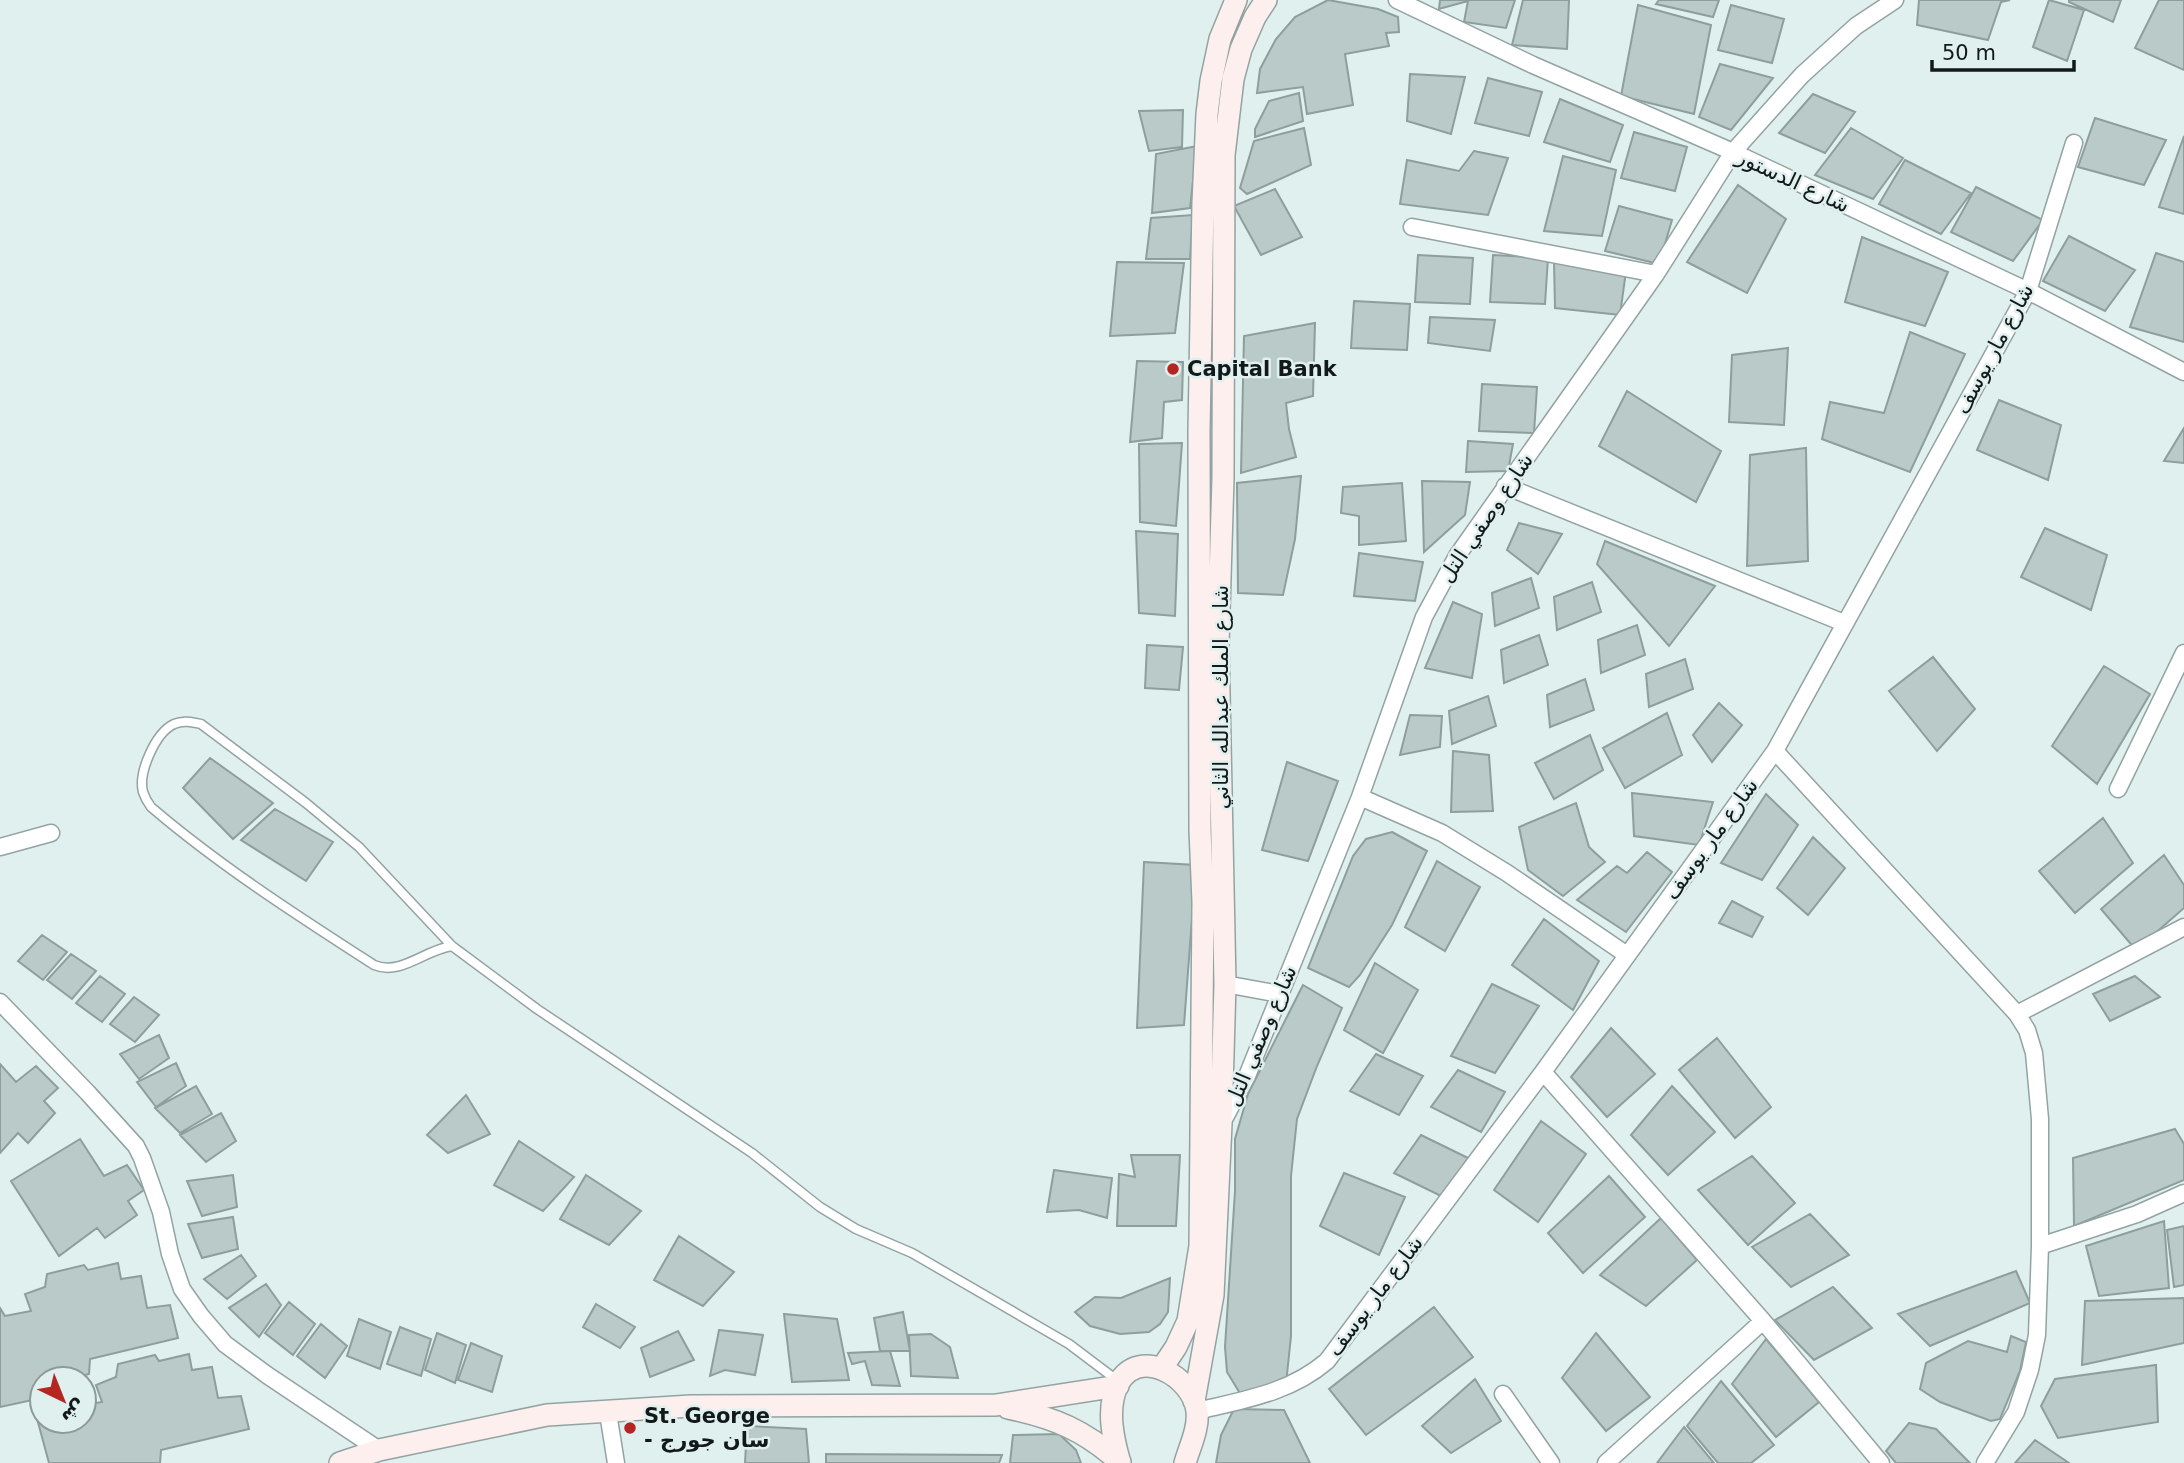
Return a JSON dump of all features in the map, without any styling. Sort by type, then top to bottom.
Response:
[{"type":"main road","name":"شارع الملك عبدالله الثاني","points":[[1162,1368],[1188,1321],[1195,1292],[1200,1246],[1203,902],[1200,817],[1199,431],[1203,190],[1211,81],[1220,39],[1236,0]]},
{"type":"main road","name":"شارع الملك عبدالله الثاني","points":[[1185,1463],[1197,1425],[1196,1406],[1213,1296],[1221,1125],[1225,984],[1218,645],[1223,478],[1224,155],[1233,79],[1241,50],[1266,0]]},
{"type":"main road","points":[[340,1463],[379,1450],[547,1415],[691,1406],[996,1405],[1119,1384],[1138,1368],[1150,1366],[1162,1368],[1176,1376],[1187,1387],[1196,1406]]},
{"type":"main road","points":[[1119,1384],[1112,1407],[1112,1426],[1120,1463]]},
{"type":"main road","points":[[996,1405],[1045,1416],[1066,1424],[1104,1447],[1120,1463]]},
{"type":"street","name":"شارع الدستور","points":[[1397,0],[1533,65],[1733,152],[2028,291],[2184,372]]},
{"type":"street","name":"شارع وصفي التل","points":[[1221,1125],[1247,1076],[1360,797],[1424,617],[1457,556],[1656,274],[1733,152],[1802,75],[1856,26],[1895,0]]},
{"type":"street","name":"شارع مار يوسف","points":[[1196,1406],[1272,1393],[1298,1381],[1327,1361],[1543,1072],[1775,751],[2028,291],[2074,143]]},
{"type":"street","points":[[1412,228],[1656,274]]},
{"type":"street","points":[[1506,486],[1844,623]]},
{"type":"street","points":[[2118,789],[2184,653]]},
{"type":"street","points":[[1775,751],[2017,1014],[2027,1030],[2034,1053],[2040,1146],[2037,1335],[2030,1370],[2016,1412],[1985,1463]]},
{"type":"street","points":[[1360,797],[1442,833],[1507,873],[1627,955]]},
{"type":"street","points":[[0,846],[51,833]]},
{"type":"street","points":[[2017,1014],[2184,927]]},
{"type":"street","points":[[1225,984],[1279,994]]},
{"type":"street","points":[[0,1002],[136,1146],[161,1212],[170,1254],[182,1289],[201,1317],[225,1343],[267,1375],[379,1450]]},
{"type":"street","points":[[1543,1072],[1763,1321],[1881,1463]]},
{"type":"street","points":[[2040,1246],[2137,1214],[2184,1193]]},
{"type":"street","points":[[1606,1463],[1763,1321]]},
{"type":"street","points":[[1503,1394],[1551,1463]]},
{"type":"street","points":[[608,1413],[616,1463]]},
{"type":"lane","points":[[452,946],[431,951],[396,968],[384,969],[316,928],[236,873],[151,807],[144,794],[142,781],[146,762],[156,741],[176,723],[188,721],[201,724],[359,846],[452,946],[537,1009],[752,1153],[820,1207],[856,1229],[912,1252],[1069,1345],[1119,1384]]},
{"type":"building","points":[[1328,0],[1378,9],[1398,17],[1399,32],[1386,33],[1389,46],[1345,54],[1353,105],[1307,114],[1303,87],[1257,93],[1260,69],[1276,39],[1295,17]]},
{"type":"building","points":[[1440,0],[1515,0],[1506,28],[1464,22],[1468,1],[1439,9]]},
{"type":"building","points":[[1523,0],[1569,0],[1567,49],[1512,45]]},
{"type":"building","points":[[1659,0],[1719,0],[1713,17],[1656,4]]},
{"type":"building","points":[[1919,0],[2010,0],[2001,2],[1988,40],[1917,25]]},
{"type":"building","points":[[2049,0],[2084,10],[2067,61],[2033,47]]},
{"type":"building","points":[[2069,0],[2121,0],[2113,22]]},
{"type":"building","points":[[2159,0],[2184,0],[2184,70],[2135,48]]},
{"type":"building","points":[[1638,5],[1711,25],[1694,114],[1621,96]]},
{"type":"building","points":[[1731,5],[1784,19],[1772,63],[1718,50]]},
{"type":"building","points":[[1720,64],[1773,78],[1731,130],[1699,117]]},
{"type":"building","points":[[1410,74],[1465,77],[1451,134],[1407,121]]},
{"type":"building","points":[[1488,78],[1542,92],[1529,136],[1475,123]]},
{"type":"building","points":[[1299,93],[1303,121],[1255,137],[1255,129],[1269,101]]},
{"type":"building","points":[[1813,94],[1855,112],[1825,153],[1779,133]]},
{"type":"building","points":[[1560,99],[1623,125],[1610,162],[1544,142]]},
{"type":"building","points":[[1183,110],[1182,147],[1149,151],[1139,111]]},
{"type":"building","points":[[2095,118],[2166,140],[2144,185],[2078,167]]},
{"type":"building","points":[[1304,128],[1311,165],[1247,194],[1240,188],[1254,141]]},
{"type":"building","points":[[1851,128],[1903,158],[1873,199],[1815,175]]},
{"type":"building","points":[[1634,132],[1687,147],[1675,191],[1621,178]]},
{"type":"building","points":[[2184,136],[2184,214],[2159,207]]},
{"type":"building","points":[[1197,146],[1190,208],[1152,213],[1156,154]]},
{"type":"building","points":[[1474,151],[1508,158],[1488,215],[1400,204],[1407,160],[1459,171]]},
{"type":"building","points":[[1563,156],[1616,170],[1602,236],[1544,231]]},
{"type":"building","points":[[1905,160],[1971,193],[1941,234],[1879,204]]},
{"type":"building","points":[[1738,185],[1786,219],[1747,293],[1687,262]]},
{"type":"building","points":[[1976,187],[2043,220],[2013,261],[1951,232]]},
{"type":"building","points":[[1275,189],[1302,237],[1261,255],[1234,206]]},
{"type":"building","points":[[1619,206],[1672,220],[1659,264],[1605,251]]},
{"type":"building","points":[[1193,215],[1190,259],[1146,259],[1151,218]]},
{"type":"building","points":[[2069,236],[2135,270],[2105,311],[2043,281]]},
{"type":"building","points":[[1862,237],[1948,272],[1925,326],[1845,302]]},
{"type":"building","points":[[2156,253],[2184,262],[2184,342],[2130,327]]},
{"type":"building","points":[[1418,255],[1473,258],[1470,304],[1415,302]]},
{"type":"building","points":[[1493,255],[1548,258],[1545,304],[1490,302]]},
{"type":"building","points":[[1554,261],[1626,271],[1620,315],[1555,308]]},
{"type":"building","points":[[1117,262],[1184,263],[1175,333],[1110,336]]},
{"type":"building","points":[[1354,301],[1410,304],[1407,350],[1351,348]]},
{"type":"building","points":[[1430,317],[1495,320],[1490,351],[1428,343]]},
{"type":"building","points":[[1315,323],[1313,396],[1286,403],[1296,457],[1241,473],[1244,336]]},
{"type":"building","points":[[1910,332],[1965,354],[1910,472],[1822,439],[1830,402],[1884,413]]},
{"type":"building","points":[[1788,348],[1784,425],[1729,422],[1732,355]]},
{"type":"building","points":[[1137,361],[1183,362],[1182,400],[1164,402],[1162,438],[1130,442]]},
{"type":"building","points":[[1482,384],[1537,387],[1534,433],[1479,431]]},
{"type":"building","points":[[1627,391],[1721,451],[1696,502],[1599,446]]},
{"type":"building","points":[[1999,400],[2061,425],[2048,480],[1977,450]]},
{"type":"building","points":[[2184,428],[2184,463],[2164,461]]},
{"type":"building","points":[[1468,441],[1513,444],[1508,471],[1466,472]]},
{"type":"building","points":[[1182,443],[1176,526],[1140,522],[1139,444]]},
{"type":"building","points":[[1806,448],[1808,561],[1747,566],[1750,455]]},
{"type":"building","points":[[1301,476],[1295,539],[1283,595],[1238,593],[1237,483]]},
{"type":"building","points":[[1422,481],[1470,482],[1465,515],[1424,552]]},
{"type":"building","points":[[1402,483],[1406,541],[1359,545],[1359,516],[1341,513],[1343,487]]},
{"type":"building","points":[[1519,523],[1562,534],[1538,574],[1507,550]]},
{"type":"building","points":[[2045,528],[2107,555],[2091,610],[2021,577]]},
{"type":"building","points":[[1136,531],[1178,534],[1175,616],[1139,613]]},
{"type":"building","points":[[1605,541],[1715,586],[1669,646],[1597,564]]},
{"type":"building","points":[[1359,553],[1423,562],[1415,601],[1354,596]]},
{"type":"building","points":[[1531,578],[1539,608],[1495,626],[1492,593]]},
{"type":"building","points":[[1592,582],[1601,612],[1557,630],[1554,597]]},
{"type":"building","points":[[1453,602],[1482,614],[1472,678],[1425,668]]},
{"type":"building","points":[[1637,625],[1645,655],[1601,673],[1598,640]]},
{"type":"building","points":[[1539,635],[1548,665],[1504,683],[1501,650]]},
{"type":"building","points":[[1147,645],[1183,647],[1179,690],[1145,688]]},
{"type":"building","points":[[1933,657],[1975,709],[1937,751],[1889,691]]},
{"type":"building","points":[[1685,659],[1693,689],[1649,707],[1646,674]]},
{"type":"building","points":[[2104,666],[2150,694],[2097,784],[2052,746]]},
{"type":"building","points":[[1585,679],[1594,710],[1550,727],[1547,695]]},
{"type":"building","points":[[1488,696],[1496,726],[1452,744],[1449,711]]},
{"type":"building","points":[[1719,703],[1742,725],[1712,762],[1693,735]]},
{"type":"building","points":[[1667,713],[1682,755],[1625,788],[1603,748]]},
{"type":"building","points":[[1410,715],[1442,716],[1440,747],[1400,755]]},
{"type":"building","points":[[1590,735],[1603,770],[1554,799],[1535,763]]},
{"type":"building","points":[[1453,751],[1489,755],[1493,811],[1451,812]]},
{"type":"building","points":[[210,758],[273,803],[233,839],[183,788]]},
{"type":"building","points":[[1287,762],[1338,781],[1308,861],[1262,850]]},
{"type":"building","points":[[1632,793],[1713,802],[1699,845],[1634,836]]},
{"type":"building","points":[[1766,794],[1798,825],[1762,880],[1721,863]]},
{"type":"building","points":[[1576,803],[1589,847],[1605,862],[1563,896],[1528,870],[1519,827]]},
{"type":"building","points":[[275,809],[333,842],[306,881],[241,840]]},
{"type":"building","points":[[2103,818],[2133,863],[2075,913],[2039,871]]},
{"type":"building","points":[[1392,832],[1427,851],[1392,925],[1360,975],[1349,987],[1308,968],[1353,856],[1366,839]]},
{"type":"building","points":[[1813,837],[1845,868],[1808,915],[1777,888]]},
{"type":"building","points":[[1647,852],[1672,872],[1626,932],[1577,900],[1617,866],[1627,873]]},
{"type":"building","points":[[2164,855],[2184,885],[2184,908],[2136,950],[2101,909]]},
{"type":"building","points":[[1437,861],[1480,887],[1445,951],[1405,927]]},
{"type":"building","points":[[1144,862],[1196,865],[1184,1025],[1137,1028]]},
{"type":"building","points":[[1732,901],[1763,917],[1752,937],[1719,923]]},
{"type":"building","points":[[1544,919],[1599,961],[1573,1010],[1512,965]]},
{"type":"building","points":[[42,935],[67,952],[43,980],[18,961]]},
{"type":"building","points":[[71,954],[96,971],[72,999],[47,980]]},
{"type":"building","points":[[1375,963],[1418,990],[1383,1053],[1344,1030]]},
{"type":"building","points":[[100,976],[125,994],[102,1022],[76,1003]]},
{"type":"building","points":[[2135,976],[2160,997],[2110,1021],[2093,994]]},
{"type":"building","points":[[1492,984],[1539,1006],[1495,1073],[1451,1056]]},
{"type":"building","points":[[1303,985],[1342,1008],[1297,1119],[1291,1176],[1291,1336],[1286,1384],[1241,1395],[1227,1372],[1225,1347],[1235,1191],[1235,1139],[1248,1094]]},
{"type":"building","points":[[134,997],[159,1015],[135,1042],[110,1024]]},
{"type":"building","points":[[1611,1028],[1655,1074],[1607,1117],[1571,1077]]},
{"type":"building","points":[[159,1035],[169,1058],[139,1079],[120,1054]]},
{"type":"building","points":[[1717,1038],[1771,1107],[1735,1138],[1679,1070]]},
{"type":"building","points":[[1376,1054],[1423,1076],[1399,1115],[1350,1091]]},
{"type":"building","points":[[176,1063],[186,1086],[156,1107],[137,1082]]},
{"type":"building","points":[[0,1064],[16,1082],[36,1066],[58,1088],[44,1101],[55,1113],[28,1143],[18,1133],[0,1153]]},
{"type":"building","points":[[1458,1070],[1505,1092],[1481,1132],[1431,1107]]},
{"type":"building","points":[[196,1086],[212,1114],[180,1133],[155,1108]]},
{"type":"building","points":[[1672,1086],[1715,1132],[1668,1175],[1631,1135]]},
{"type":"building","points":[[466,1095],[490,1134],[448,1153],[427,1135]]},
{"type":"building","points":[[221,1113],[236,1141],[206,1162],[180,1135]]},
{"type":"building","points":[[1541,1121],[1586,1154],[1538,1222],[1494,1190]]},
{"type":"building","points":[[2175,1129],[2184,1144],[2184,1180],[2074,1226],[2073,1158]]},
{"type":"building","points":[[1421,1135],[1468,1158],[1443,1197],[1394,1173]]},
{"type":"building","points":[[80,1139],[104,1176],[127,1165],[144,1190],[128,1201],[137,1215],[105,1238],[97,1228],[59,1256],[11,1181]]},
{"type":"building","points":[[519,1141],[574,1177],[543,1211],[494,1185]]},
{"type":"building","points":[[1131,1155],[1180,1155],[1176,1226],[1117,1226],[1119,1174],[1135,1177]]},
{"type":"building","points":[[1752,1156],[1795,1203],[1748,1245],[1698,1190]]},
{"type":"building","points":[[1054,1170],[1112,1178],[1107,1218],[1079,1210],[1047,1212]]},
{"type":"building","points":[[1344,1173],[1405,1197],[1379,1255],[1320,1226]]},
{"type":"building","points":[[233,1175],[237,1207],[202,1216],[187,1181]]},
{"type":"building","points":[[586,1175],[641,1211],[609,1245],[560,1219]]},
{"type":"building","points":[[1609,1176],[1645,1217],[1583,1273],[1548,1233]]},
{"type":"building","points":[[1810,1214],[1849,1255],[1791,1287],[1752,1247]]},
{"type":"building","points":[[233,1217],[238,1249],[202,1258],[188,1224]]},
{"type":"building","points":[[1661,1218],[1697,1260],[1646,1306],[1600,1275]]},
{"type":"building","points":[[2164,1221],[2169,1288],[2099,1296],[2086,1246]]},
{"type":"building","points":[[2184,1226],[2184,1285],[2174,1287],[2167,1230]]},
{"type":"building","points":[[679,1236],[734,1272],[703,1306],[654,1280]]},
{"type":"building","points":[[241,1255],[256,1276],[227,1299],[204,1279]]},
{"type":"building","points":[[118,1263],[121,1279],[141,1276],[147,1308],[170,1305],[178,1338],[90,1359],[90,1365],[28,1365],[28,1401],[0,1407],[0,1308],[5,1316],[31,1311],[25,1294],[45,1287],[47,1274],[84,1265],[88,1270]]},
{"type":"building","points":[[2016,1271],[2030,1303],[1930,1346],[1898,1314]]},
{"type":"building","points":[[1170,1278],[1168,1312],[1160,1324],[1149,1332],[1120,1334],[1090,1326],[1075,1312],[1095,1297],[1121,1298]]},
{"type":"building","points":[[266,1284],[281,1305],[259,1337],[229,1308]]},
{"type":"building","points":[[1833,1287],[1872,1328],[1814,1360],[1775,1320]]},
{"type":"building","points":[[2184,1298],[2184,1343],[2082,1365],[2085,1301]]},
{"type":"building","points":[[289,1302],[315,1324],[293,1355],[265,1333]]},
{"type":"building","points":[[596,1304],[635,1327],[620,1348],[583,1327]]},
{"type":"building","points":[[1434,1307],[1473,1357],[1366,1435],[1329,1389]]},
{"type":"building","points":[[903,1312],[910,1351],[880,1351],[874,1318]]},
{"type":"building","points":[[784,1314],[837,1319],[849,1380],[792,1382]]},
{"type":"building","points":[[359,1319],[391,1332],[380,1369],[347,1356]]},
{"type":"building","points":[[321,1324],[347,1346],[325,1378],[297,1356]]},
{"type":"building","points":[[400,1327],[431,1339],[421,1376],[387,1364]]},
{"type":"building","points":[[719,1330],[763,1335],[755,1375],[725,1370],[710,1376]]},
{"type":"building","points":[[678,1331],[694,1360],[650,1377],[641,1348]]},
{"type":"building","points":[[437,1333],[466,1345],[455,1383],[425,1370]]},
{"type":"building","points":[[1596,1333],[1650,1397],[1606,1431],[1562,1378]]},
{"type":"building","points":[[931,1334],[950,1347],[958,1378],[911,1376],[909,1335]]},
{"type":"building","points":[[2011,1336],[2026,1342],[2020,1371],[2000,1419],[1991,1421],[1940,1402],[1920,1389],[1926,1363],[1968,1341],[2007,1352]]},
{"type":"building","points":[[1766,1339],[1819,1402],[1776,1437],[1732,1384]]},
{"type":"building","points":[[471,1343],[502,1356],[492,1392],[458,1380]]},
{"type":"building","points":[[890,1351],[900,1386],[872,1385],[865,1361],[852,1364],[848,1353]]},
{"type":"building","points":[[189,1354],[192,1370],[212,1367],[218,1398],[241,1396],[249,1429],[161,1450],[160,1463],[49,1463],[41,1435],[98,1435],[98,1403],[102,1402],[98,1384],[116,1377],[118,1364],[155,1355],[159,1361]]},
{"type":"building","points":[[2156,1365],[2158,1422],[2058,1438],[2041,1406],[2055,1379]]},
{"type":"building","points":[[1475,1379],[1501,1421],[1451,1453],[1422,1426]]},
{"type":"building","points":[[1721,1381],[1774,1445],[1751,1463],[1718,1463],[1687,1426]]},
{"type":"building","points":[[1234,1409],[1284,1410],[1310,1463],[1216,1463],[1221,1435]]},
{"type":"building","points":[[1909,1423],[1936,1429],[1970,1463],[1896,1463],[1886,1451]]},
{"type":"building","points":[[747,1426],[806,1429],[809,1463],[745,1463]]},
{"type":"building","points":[[1684,1427],[1714,1463],[1657,1463]]},
{"type":"building","points":[[1059,1434],[1076,1450],[1081,1463],[1010,1463],[1013,1435]]},
{"type":"building","points":[[2035,1440],[2069,1463],[2015,1463]]},
{"type":"building","points":[[826,1454],[1002,1455],[999,1463],[826,1463]]},
{"type":"place","name":"Capital Bank","points":[[1173,369]]},
{"type":"place","name":"St. George - سان جورج","points":[[630,1428]]}]
